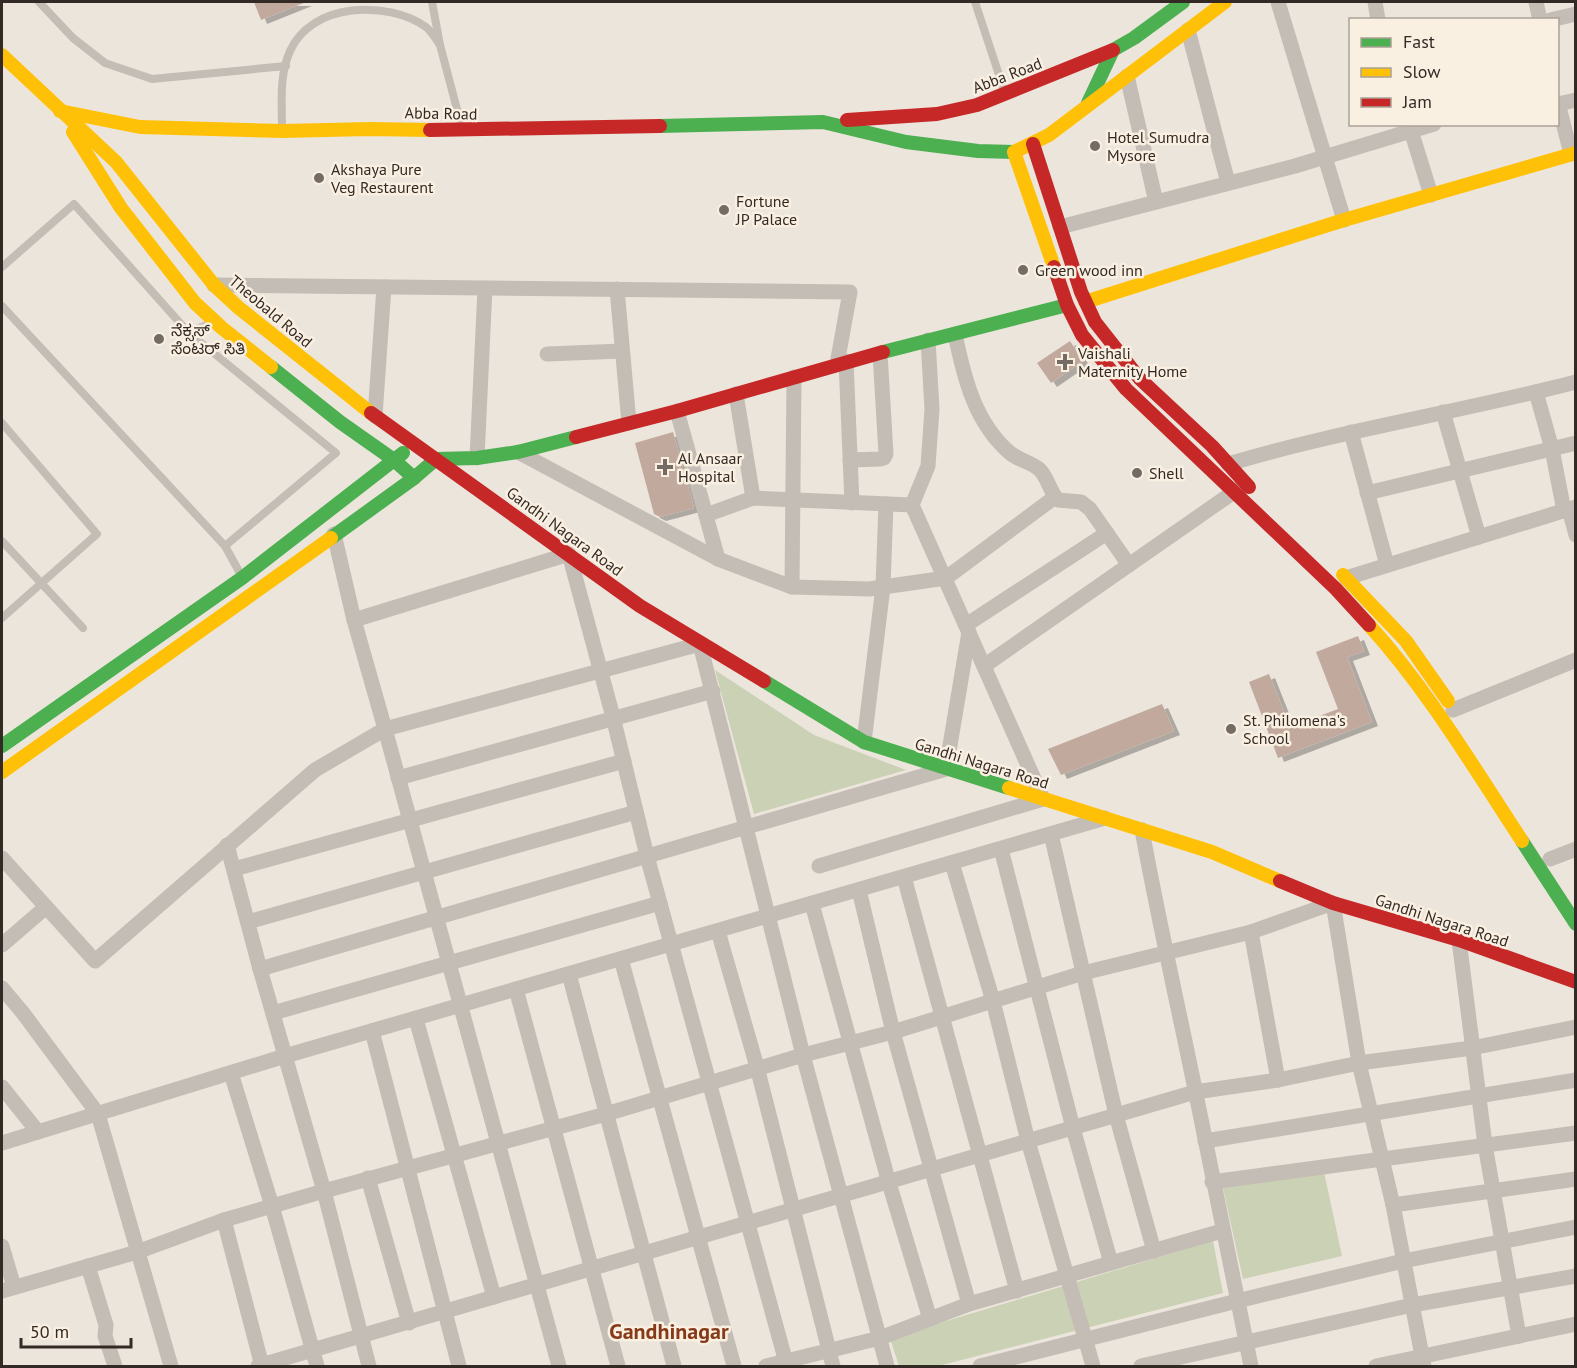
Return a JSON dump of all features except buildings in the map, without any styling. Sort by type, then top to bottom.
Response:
[{"type":"main road","name":"Abba Road","points":[[60,111],[140,127],[282,131],[370,129],[463,131],[823,122],[937,114],[977,105],[1089,61],[1134,38],[1183,2]]},
{"type":"main road","points":[[1225,2],[1049,135],[1014,152],[1067,305],[1082,335],[1126,389],[1239,488],[1389,647],[1439,714],[1575,924]]},
{"type":"main road","points":[[1086,107],[1113,50]]},
{"type":"main road","name":"Theobald Road","points":[[2,54],[116,162],[214,285],[239,308],[375,416],[436,459]]},
{"type":"main road","name":"Theobald Road","points":[[60,111],[121,208],[195,303],[215,322],[340,422],[394,460],[414,478]]},
{"type":"main road","name":"Abba Road","points":[[823,122],[906,142],[978,151],[1014,152]]},
{"type":"main road","points":[[1033,144],[1085,302],[1095,322],[1140,379],[1212,446],[1228,464],[1239,488],[1262,500]]},
{"type":"main road","points":[[1085,302],[1344,220],[1573,153]]},
{"type":"main road","points":[[2,771],[414,478],[436,459],[477,458],[518,452],[677,411],[842,362],[1067,305]]},
{"type":"main road","points":[[2,746],[242,578],[415,444]]},
{"type":"main road","name":"Gandhi Nagara Road","points":[[436,459],[640,606],[864,742],[1212,852],[1334,903],[1458,940],[1575,982]]},
{"type":"main road","points":[[1330,562],[1406,641],[1456,714]]},
{"type":"main road","points":[[1547,854],[1575,899]]},
{"type":"street","points":[[1278,2],[1344,220]]},
{"type":"street","points":[[1375,2],[1378,18]]},
{"type":"street","points":[[1536,2],[1540,18]]},
{"type":"street","points":[[1558,18],[1575,14]]},
{"type":"street","points":[[1188,30],[1228,183]]},
{"type":"street","points":[[1127,76],[1156,202]]},
{"type":"street","points":[[1559,103],[1575,100]]},
{"type":"street","points":[[1559,106],[1573,153]]},
{"type":"street","points":[[1060,227],[1325,157],[1410,128],[1431,195]]},
{"type":"street","points":[[214,285],[850,292],[842,362],[852,503]]},
{"type":"street","points":[[375,416],[384,287]]},
{"type":"street","points":[[477,458],[485,288]]},
{"type":"street","points":[[617,289],[629,423]]},
{"type":"street","points":[[955,334],[964,376],[984,423],[994,438],[1013,455],[1040,470],[1055,497],[1063,501],[1081,502],[1090,509],[1129,565]]},
{"type":"street","points":[[819,866],[1043,799],[912,505],[928,466],[932,409],[928,340]]},
{"type":"street","points":[[547,354],[622,351]]},
{"type":"street","points":[[850,460],[880,459],[886,454],[880,353]]},
{"type":"street","points":[[792,587],[794,376]]},
{"type":"street","points":[[1228,464],[1351,432],[1575,382]]},
{"type":"street","points":[[1536,392],[1570,509],[1575,535]]},
{"type":"street","points":[[736,394],[753,498]]},
{"type":"street","points":[[677,411],[718,559]]},
{"type":"street","points":[[1443,411],[1479,537]]},
{"type":"street","points":[[1351,432],[1387,565]]},
{"type":"street","points":[[1367,493],[1575,443]]},
{"type":"street","points":[[518,452],[718,559],[792,587],[869,589],[946,579],[1055,497]]},
{"type":"street","points":[[984,666],[1239,488]]},
{"type":"street","points":[[706,515],[753,498],[912,505]]},
{"type":"street","points":[[864,742],[883,587],[886,504]]},
{"type":"street","points":[[1346,578],[1570,509]]},
{"type":"street","points":[[260,969],[946,769],[968,629],[1107,533]]},
{"type":"street","points":[[334,534],[354,621],[559,1366]]},
{"type":"street","points":[[354,621],[569,554],[614,717],[647,856],[786,1364]]},
{"type":"street","points":[[2,858],[94,961],[315,770],[385,729],[700,644],[803,1055],[887,1366]]},
{"type":"street","points":[[1456,714],[1575,660]]},
{"type":"street","points":[[398,778],[713,691]]},
{"type":"street","points":[[234,869],[624,761]]},
{"type":"street","points":[[248,922],[636,812]]},
{"type":"street","points":[[2,1143],[285,1056],[1105,818]]},
{"type":"street","points":[[1142,830],[1251,1366]]},
{"type":"street","points":[[1051,834],[1116,1115],[1154,1251]]},
{"type":"street","points":[[227,845],[324,1191],[369,1366]]},
{"type":"street","points":[[1001,849],[1073,1128],[1111,1263]]},
{"type":"street","points":[[1547,854],[1575,849]]},
{"type":"street","points":[[952,863],[993,1001],[1028,1141],[1093,1366]]},
{"type":"street","points":[[904,877],[1017,1291]]},
{"type":"street","points":[[859,890],[893,1032],[969,1304]]},
{"type":"street","points":[[273,1013],[660,903]]},
{"type":"street","points":[[2,1246],[8,1289],[137,1252],[224,1220],[272,1206],[606,1114],[803,1055],[893,1032],[1083,973],[1251,932],[1334,903],[1359,1063],[1393,1204],[1423,1362]]},
{"type":"street","points":[[812,904],[889,1183],[930,1319]]},
{"type":"street","points":[[2,945],[46,907]]},
{"type":"street","points":[[718,931],[757,1069],[833,1366]]},
{"type":"street","points":[[1251,932],[1278,1080]]},
{"type":"street","points":[[1458,940],[1485,1144],[1519,1336]]},
{"type":"street","points":[[621,959],[734,1366]]},
{"type":"street","points":[[569,974],[674,1366]]},
{"type":"street","points":[[2,988],[99,1114],[171,1366]]},
{"type":"street","points":[[516,989],[618,1366]]},
{"type":"street","points":[[416,1018],[452,1156],[494,1298]]},
{"type":"street","points":[[224,1220],[261,1366],[1196,1092],[1278,1080],[1359,1063],[1472,1048],[1575,1027]]},
{"type":"street","points":[[372,1031],[459,1366]]},
{"type":"street","points":[[231,1073],[272,1206],[317,1366]]},
{"type":"street","points":[[1205,1141],[1575,1080]]},
{"type":"street","points":[[2,1088],[38,1132]]},
{"type":"street","points":[[1212,1182],[1575,1133]]},
{"type":"street","points":[[368,1179],[409,1323]]},
{"type":"street","points":[[1393,1204],[1575,1179]]},
{"type":"street","points":[[980,1366],[1403,1261],[1575,1227]]},
{"type":"street","points":[[766,1366],[786,1364],[880,1338],[969,1304],[1222,1232]]},
{"type":"street","points":[[88,1266],[106,1325],[105,1336],[115,1366]]},
{"type":"street","points":[[1141,1366],[1412,1305],[1575,1276]]},
{"type":"street","points":[[1376,1366],[1423,1362],[1519,1336],[1575,1324]]},
{"type":"lane","points":[[39,2],[73,38],[105,63],[152,79],[286,66]]},
{"type":"lane","points":[[432,2],[440,45],[463,131]]},
{"type":"lane","points":[[975,2],[1005,94]]},
{"type":"lane","points":[[282,131],[283,83],[290,51],[311,25],[328,14],[355,7],[379,6],[404,14],[428,28],[440,45]]},
{"type":"lane","points":[[2,267],[74,204],[188,332],[336,453],[225,546]]},
{"type":"lane","points":[[2,306],[225,546],[242,578]]},
{"type":"lane","points":[[188,332],[215,322]]},
{"type":"lane","points":[[2,423],[97,534],[2,618]]},
{"type":"lane","points":[[2,541],[83,628]]},
{"type":"green space","points":[[715,670],[814,735],[906,770],[754,814]]},
{"type":"green space","points":[[1324,1172],[1342,1256],[1243,1279],[1223,1188]]},
{"type":"green space","points":[[1213,1241],[1223,1293],[938,1366],[899,1366],[890,1338]]},
{"type":"traffic: fast","points":[[1088,103],[1113,50],[1134,38],[1183,2]]},
{"type":"traffic: fast","points":[[660,126],[823,122],[906,142],[978,151],[1014,152]]},
{"type":"traffic: fast","points":[[883,352],[1067,305]]},
{"type":"traffic: fast","points":[[271,367],[340,422],[394,460],[414,478]]},
{"type":"traffic: fast","points":[[331,538],[414,478],[436,459],[477,458],[518,452],[576,437]]},
{"type":"traffic: fast","points":[[2,746],[242,578],[403,453]]},
{"type":"traffic: fast","points":[[764,681],[864,742],[1009,788]]},
{"type":"traffic: fast","points":[[1522,841],[1576,924]]},
{"type":"traffic: slow","points":[[1054,267],[1014,152],[1049,135],[1225,2]]},
{"type":"traffic: slow","points":[[2,55],[116,162],[214,285],[239,308],[371,413]]},
{"type":"traffic: slow","points":[[60,111],[140,127],[282,131],[430,130]]},
{"type":"traffic: slow","points":[[73,132],[121,208],[195,303],[271,367]]},
{"type":"traffic: slow","points":[[1085,302],[1344,220],[1576,153]]},
{"type":"traffic: slow","points":[[2,772],[331,538]]},
{"type":"traffic: slow","points":[[1343,575],[1406,641],[1448,701]]},
{"type":"traffic: slow","points":[[1369,625],[1431,703],[1522,841]]},
{"type":"traffic: slow","points":[[1009,788],[1212,852],[1280,881]]},
{"type":"traffic: jam","points":[[847,120],[937,114],[977,105],[1113,50]]},
{"type":"traffic: jam","points":[[430,130],[660,126]]},
{"type":"traffic: jam","points":[[1033,144],[1081,292],[1095,322],[1140,379],[1212,446],[1249,487]]},
{"type":"traffic: jam","points":[[1054,267],[1067,305],[1082,335],[1126,389],[1336,589],[1369,625]]},
{"type":"traffic: jam","points":[[576,437],[677,411],[883,352]]},
{"type":"traffic: jam","points":[[371,413],[640,606],[764,681]]},
{"type":"traffic: jam","points":[[1280,881],[1333,903],[1459,940],[1576,982]]},
{"type":"place","name":"Hotel Sumudra Mysore","points":[[1095,146]]},
{"type":"place","name":"Akshaya Pure Veg Restaurent","points":[[319,178]]},
{"type":"place","name":"Fortune JP Palace","points":[[724,210]]},
{"type":"place","name":"Green wood inn","points":[[1023,270]]},
{"type":"place","name":"ನೆಕ್ಸಸ್ ಸೆಂಟರ್ ಸಿತಿ","points":[[159,339]]},
{"type":"place","name":"Vaishali Maternity Home","points":[[1065,362]]},
{"type":"place","name":"Al Ansaar Hospital","points":[[665,467]]},
{"type":"place","name":"Shell","points":[[1137,473]]},
{"type":"place","name":"St. Philomena's School","points":[[1231,729]]},
{"type":"district","name":"Gandhinagar","points":[[669,1331]]}]
